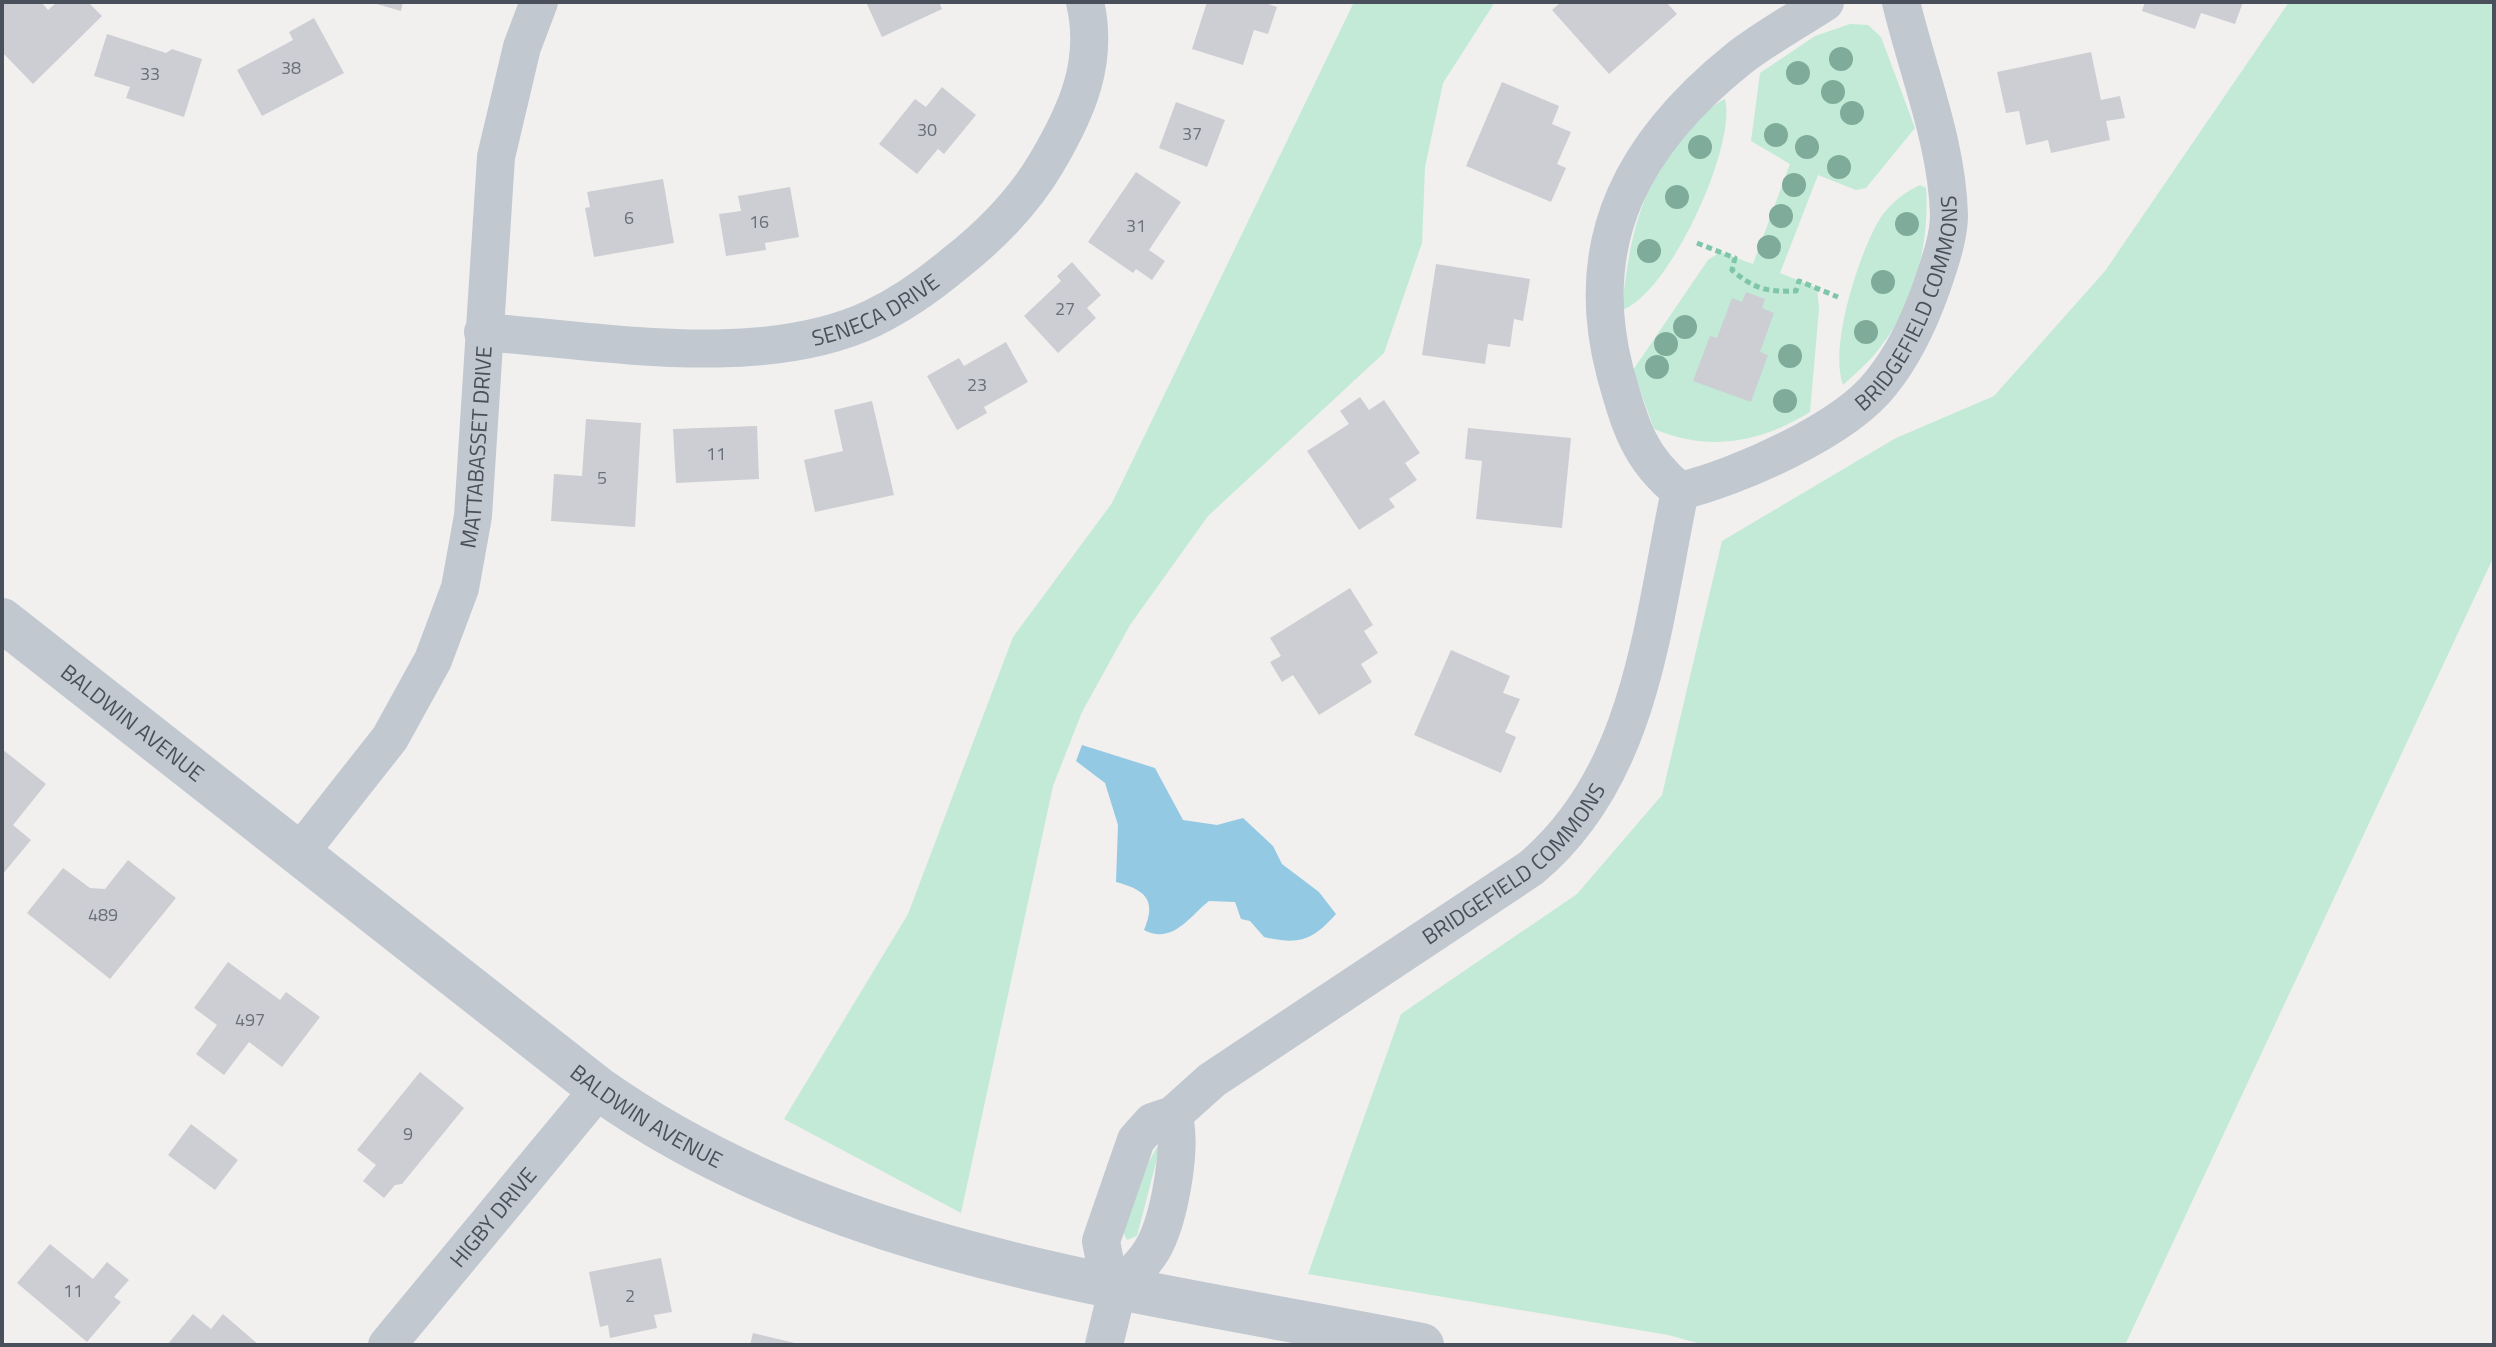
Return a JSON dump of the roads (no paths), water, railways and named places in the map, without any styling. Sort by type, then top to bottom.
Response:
[{"type":"street","name":"MATTABASSET DRIVE","points":[[301,851],[390,738],[433,660],[460,588],[473,516],[496,157],[522,47],[539,2]]},
{"type":"street","name":"SENECA DRIVE","points":[[483,332],[720,350],[800,341],[871,319],[927,286],[993,233],[1035,184],[1070,123],[1088,74],[1092,29],[1085,2]]},
{"type":"street","points":[[1680,491],[1657,474],[1642,453],[1611,356],[1604,296],[1607,253],[1617,213],[1632,175],[1699,93],[1740,57],[1825,2]]},
{"type":"street","name":"BRIDGEFIELD COMMONS","points":[[1118,1287],[1105,1262],[1101,1241],[1136,1140],[1152,1122],[1173,1115],[1212,1080],[1531,868],[1570,829],[1604,781],[1622,745],[1634,707],[1680,491],[1720,482],[1840,418],[1881,385],[1920,321],[1938,268],[1949,219],[1942,146],[1901,2]]},
{"type":"street","name":"BALDWIN AVENUE","points":[[2,620],[301,851],[599,1089],[699,1151],[828,1209],[945,1246],[1118,1287],[1422,1345]]},
{"type":"street","name":"HIGBY DRIVE","points":[[387,1345],[599,1089]]},
{"type":"street","points":[[1104,1345],[1118,1287],[1140,1266],[1158,1238],[1179,1148],[1179,1131],[1173,1115]]},
{"type":"water","points":[[1082,745],[1155,768],[1183,820],[1217,825],[1243,818],[1273,846],[1282,864],[1319,892],[1336,914],[1312,935],[1287,941],[1264,937],[1250,921],[1241,919],[1235,902],[1209,901],[1172,932],[1154,934],[1144,930],[1149,911],[1146,897],[1116,882],[1118,825],[1105,783],[1076,761]]}]
